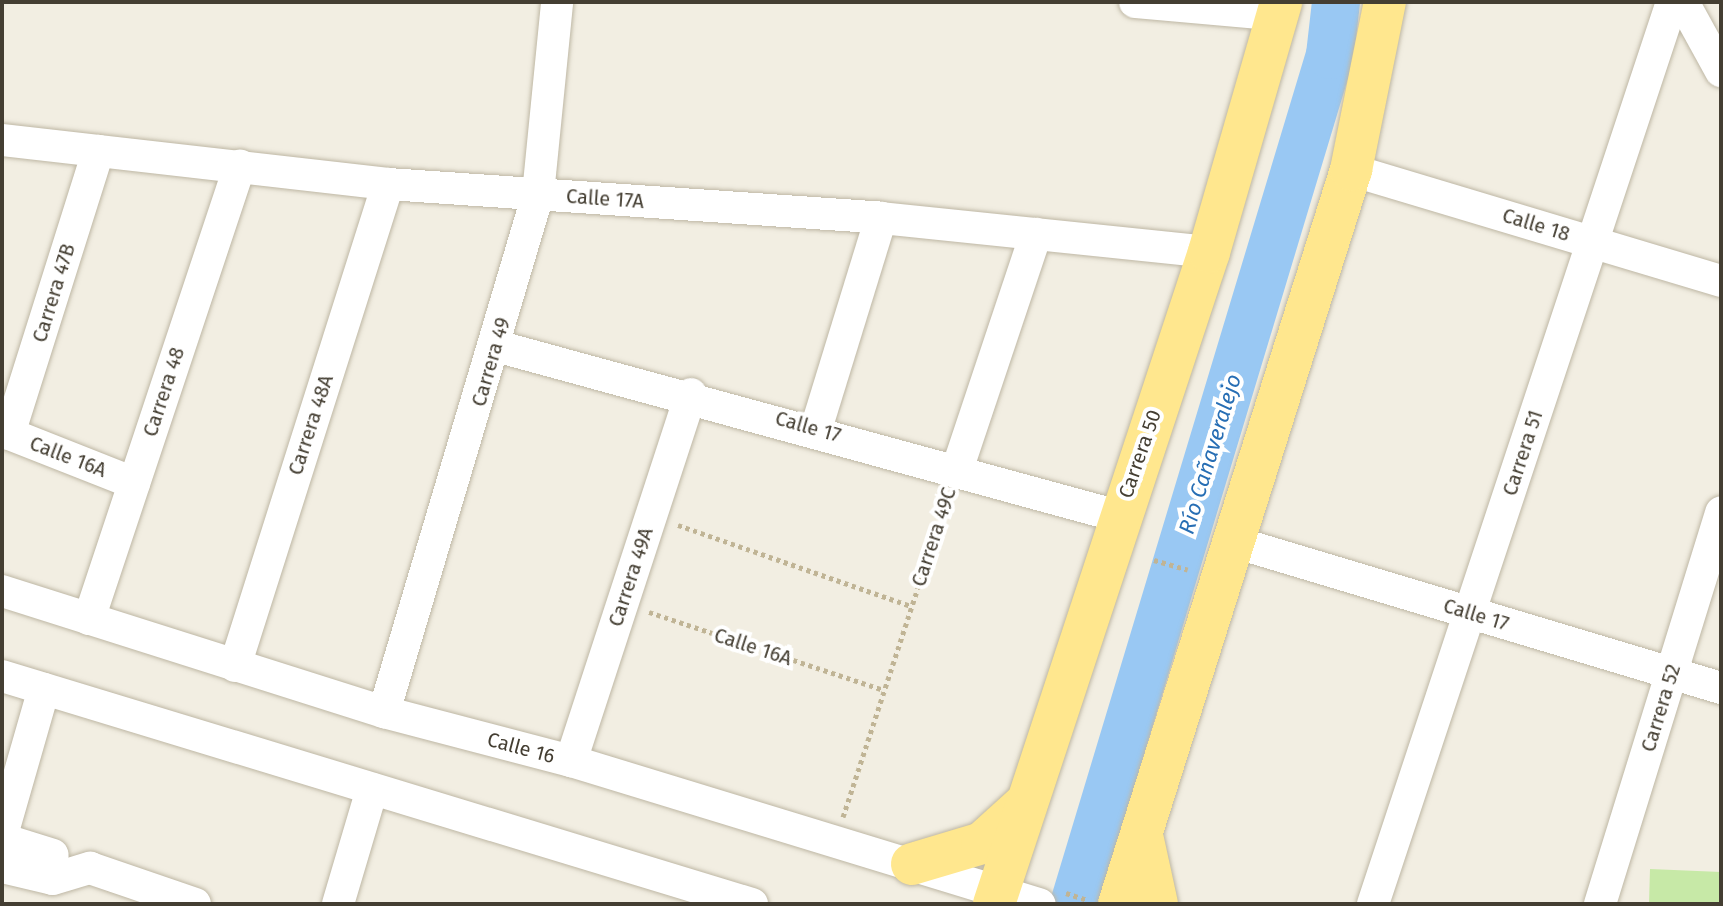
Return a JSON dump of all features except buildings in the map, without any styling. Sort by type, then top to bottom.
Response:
[{"type":"main road","points":[[1119,904],[1231,541],[1351,170],[1385,2]]},
{"type":"main road","name":"Carrera 50","points":[[1014,899],[1026,801],[1118,516],[1209,252],[1280,8]]},
{"type":"main road","points":[[912,864],[982,843],[1026,801]]},
{"type":"main road","points":[[1147,819],[1144,857],[1157,904]]},
{"type":"street","name":"Carrera 49","points":[[384,712],[496,346],[538,194],[557,2]]},
{"type":"street","points":[[1135,2],[1280,8]]},
{"type":"street","name":"Carrera 51","points":[[1373,904],[1672,2]]},
{"type":"street","points":[[1683,2],[1721,71]]},
{"type":"street","name":"Calle 17A","points":[[2,140],[388,184],[881,218],[1209,252]]},
{"type":"street","name":"Carrera 47B","points":[[6,433],[98,151]]},
{"type":"street","name":"Carrera 48","points":[[89,619],[240,166]]},
{"type":"street","name":"Calle 18","points":[[1351,170],[1721,281]]},
{"type":"street","name":"Carrera 48A","points":[[235,666],[388,184]]},
{"type":"street","points":[[816,429],[881,218]]},
{"type":"street","name":"Carrera 49C","points":[[957,470],[1036,234]]},
{"type":"street","name":"Calle 17","points":[[496,346],[691,394],[1118,516]]},
{"type":"street","name":"Carrera 49A","points":[[571,761],[691,394]]},
{"type":"street","name":"Calle 16A","points":[[6,433],[134,483]]},
{"type":"street","name":"Carrera 52","points":[[1600,904],[1721,512]]},
{"type":"street","name":"Calle 17","points":[[1231,541],[1721,688]]},
{"type":"street","name":"Calle 16","points":[[2,591],[384,712],[571,761],[912,864],[1014,899]]},
{"type":"street","points":[[2,676],[752,904]]},
{"type":"street","points":[[44,689],[2,837],[53,855]]},
{"type":"street","points":[[338,904],[372,789]]},
{"type":"street","points":[[2,867],[53,879],[90,868],[195,904]]},
{"type":"path","name":"Carrera 49C","points":[[835,841],[957,470]]},
{"type":"path","points":[[651,516],[911,606]]},
{"type":"path","points":[[1154,560],[1188,570]]},
{"type":"path","name":"Calle 16A","points":[[623,604],[883,690]]},
{"type":"green space","points":[[1650,869],[1721,872],[1721,904],[1649,904]]},
{"type":"waterway","name":"Río Cañaveralejo","points":[[1074,904],[1330,55],[1336,2]]}]
